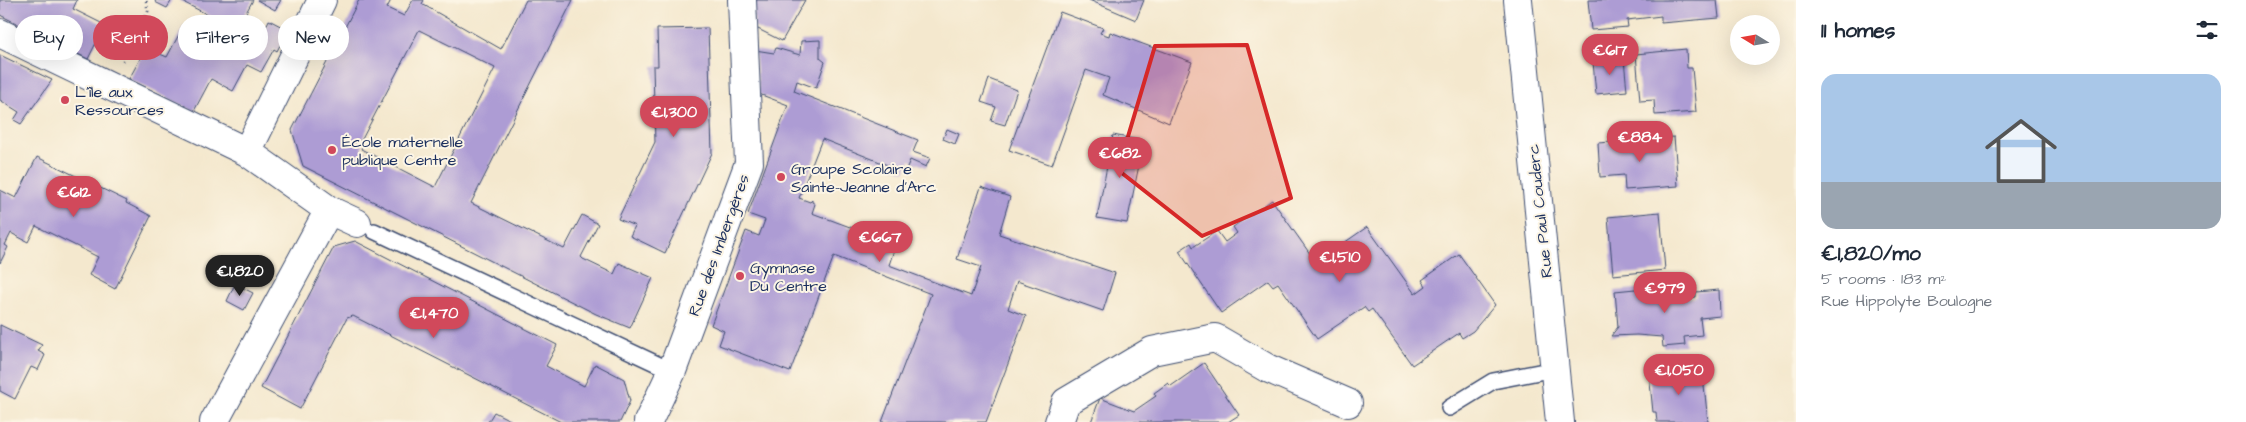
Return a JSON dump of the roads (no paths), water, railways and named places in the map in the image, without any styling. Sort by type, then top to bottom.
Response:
[{"type":"street","points":[[247,152],[322,0]]},
{"type":"street","name":"Rue des Imbergères","points":[[648,422],[672,371],[749,163],[742,0]]},
{"type":"street","name":"Rue Paul Couderc","points":[[1518,0],[1560,422]]},
{"type":"street","points":[[0,33],[247,152],[330,210],[366,227]]},
{"type":"street","points":[[214,422],[330,210]]},
{"type":"street","points":[[1059,422],[1066,402],[1152,351],[1215,338],[1267,368],[1348,403]]},
{"type":"lane","points":[[366,227],[672,371]]},
{"type":"lane","points":[[1449,408],[1494,381],[1554,369]]},
{"type":"place","name":"L’île aux Ressources","points":[[65,100]]},
{"type":"place","name":"École maternelle publique Centre","points":[[332,150]]},
{"type":"place","name":"Groupe Scolaire Sainte-Jeanne d'Arc","points":[[781,177]]},
{"type":"place","name":"Gymnase Du Centre","points":[[740,276]]}]
